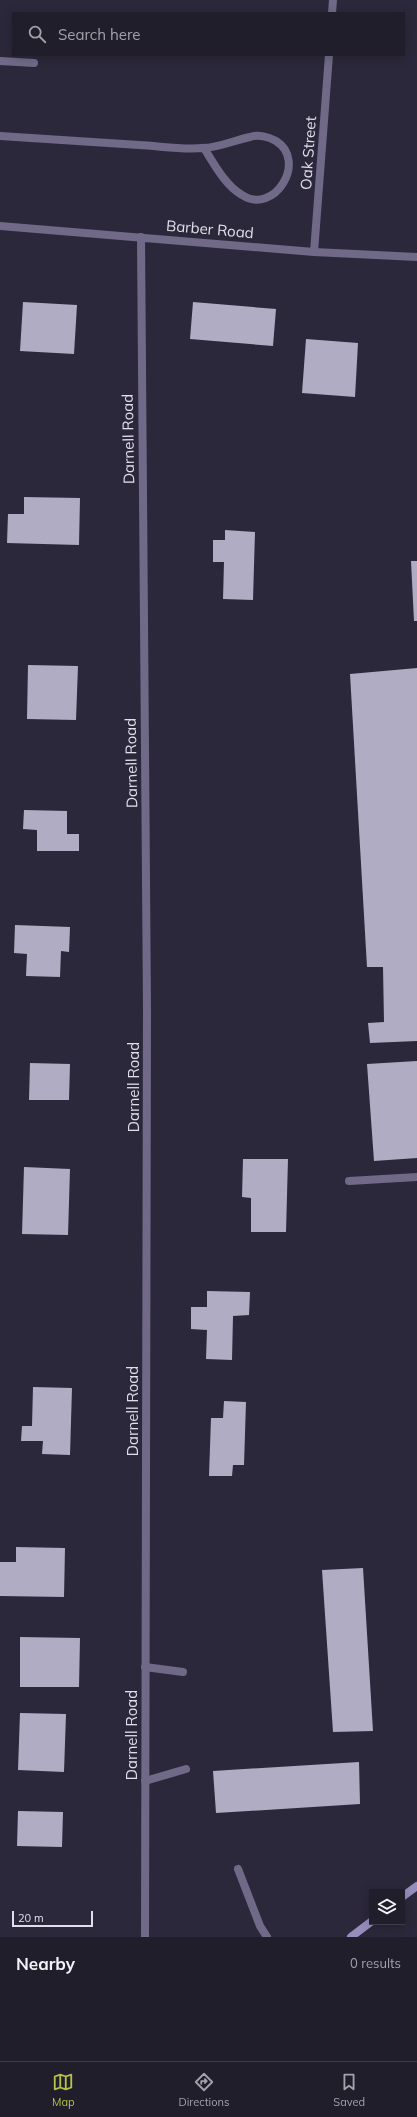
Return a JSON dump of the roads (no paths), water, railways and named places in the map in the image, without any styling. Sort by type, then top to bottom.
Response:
[{"type":"main road","points":[[405,1895],[417,1886]]},
{"type":"main road","points":[[351,1937],[369,1923]]},
{"type":"street","points":[[332,12],[334,0]]},
{"type":"street","name":"Oak Street","points":[[314,252],[329,56]]},
{"type":"street","points":[[0,61],[34,63]]},
{"type":"street","points":[[0,136],[204,148],[252,136],[270,138],[281,144],[288,156],[288,172],[281,186],[270,197],[254,200],[242,195],[225,179],[204,148]]},
{"type":"street","name":"Barber Road","points":[[0,226],[314,252],[417,257]]},
{"type":"street","name":"Darnell Road","points":[[140,237],[147,1009],[145,1937]]},
{"type":"street","points":[[349,1181],[417,1177]]},
{"type":"street","points":[[145,1667],[183,1672]]},
{"type":"street","points":[[145,1781],[186,1769]]},
{"type":"street","points":[[238,1869],[260,1926],[266,1937]]}]
